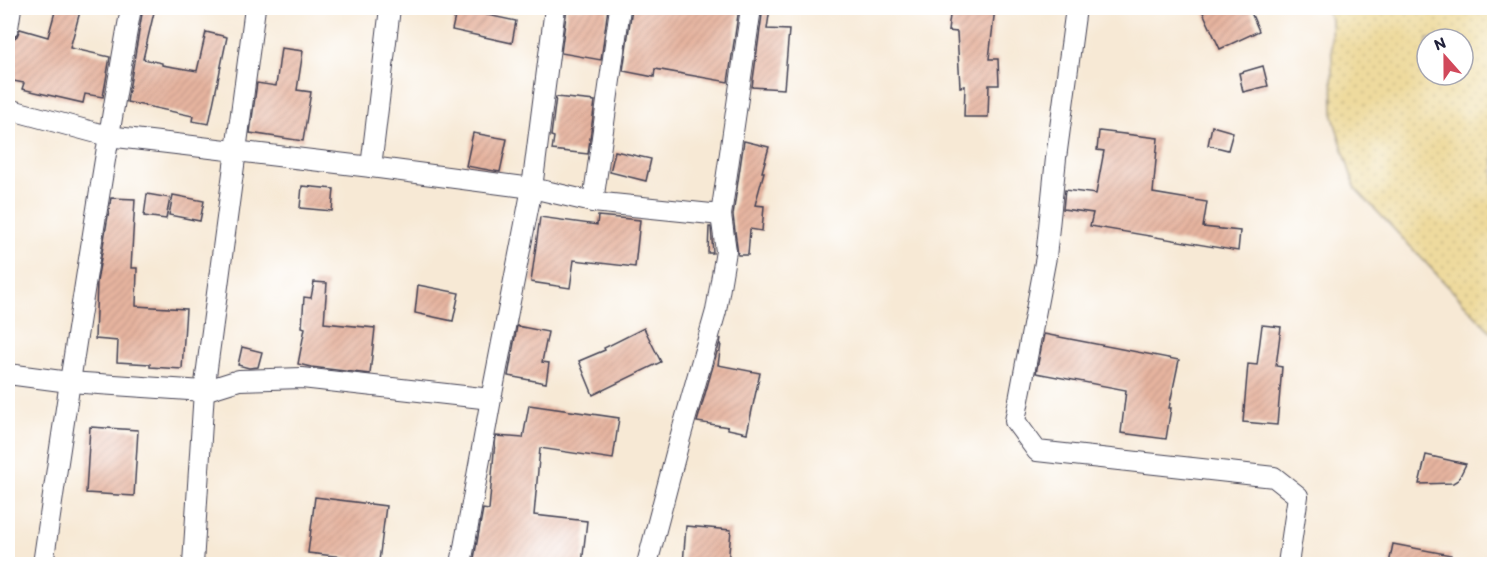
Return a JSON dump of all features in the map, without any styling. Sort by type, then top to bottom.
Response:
[{"type":"street","points":[[8,28],[11,8]]},
{"type":"street","points":[[43,564],[108,136],[132,8]]},
{"type":"street","points":[[194,564],[204,391],[255,8]]},
{"type":"street","points":[[371,167],[390,8]]},
{"type":"street","points":[[461,564],[490,399],[532,188],[555,8]]},
{"type":"street","points":[[593,202],[620,8]]},
{"type":"street","points":[[647,564],[716,312],[726,251],[721,215],[751,8]]},
{"type":"street","points":[[1076,8],[1056,158],[1046,257],[1015,421],[1037,451],[1274,477],[1298,496],[1288,564]]},
{"type":"street","points":[[8,109],[108,136],[532,188],[593,202],[721,215]]},
{"type":"street","points":[[8,374],[69,382],[204,391],[238,380],[302,378],[490,399]]},
{"type":"sand","points":[[1325,8],[1494,8],[1494,335],[1355,188],[1333,117],[1331,19]]},
{"type":"building","points":[[56,8],[81,8],[70,48],[110,57],[103,97],[85,94],[83,103],[22,89],[24,83],[8,80],[8,40],[17,36],[20,29],[48,37]]},
{"type":"building","points":[[143,8],[155,8],[143,59],[197,71],[206,32],[227,37],[209,124],[192,121],[193,116],[127,102]]},
{"type":"building","points":[[457,8],[479,8],[478,13],[516,21],[512,43],[452,30]]},
{"type":"building","points":[[567,8],[608,8],[601,60],[561,53]]},
{"type":"building","points":[[632,8],[739,8],[728,82],[655,69],[654,77],[623,71]]},
{"type":"building","points":[[763,8],[770,8],[767,29],[789,30],[784,89],[752,87]]},
{"type":"building","points":[[951,8],[995,8],[989,59],[998,59],[999,85],[989,85],[988,117],[964,117],[965,86],[960,87],[957,32],[948,31]]},
{"type":"building","points":[[1201,8],[1249,8],[1259,31],[1220,49]]},
{"type":"building","points":[[281,48],[303,51],[297,90],[311,92],[303,141],[250,133],[257,83],[276,86]]},
{"type":"building","points":[[1263,66],[1268,86],[1243,92],[1239,73]]},
{"type":"building","points":[[556,97],[595,101],[588,154],[552,150],[554,137],[551,136]]},
{"type":"building","points":[[1212,126],[1233,132],[1228,150],[1208,145]]},
{"type":"building","points":[[1099,131],[1158,138],[1153,193],[1207,202],[1203,227],[1240,231],[1238,251],[1090,226],[1093,213],[1063,209],[1065,190],[1096,194],[1104,151],[1097,150]]},
{"type":"building","points":[[473,133],[507,139],[500,172],[466,166]]},
{"type":"building","points":[[744,141],[769,147],[755,205],[764,206],[762,231],[750,229],[748,255],[738,255],[733,215]]},
{"type":"building","points":[[615,151],[651,159],[646,181],[610,172]]},
{"type":"building","points":[[302,186],[334,189],[332,211],[300,208]]},
{"type":"building","points":[[147,194],[170,198],[166,219],[144,216]]},
{"type":"building","points":[[173,195],[204,201],[200,221],[169,215]]},
{"type":"building","points":[[111,198],[135,199],[131,268],[137,268],[136,306],[186,309],[182,369],[117,362],[118,341],[95,339],[97,282]]},
{"type":"building","points":[[598,216],[640,220],[635,267],[574,260],[570,288],[531,282],[540,217],[597,225]]},
{"type":"building","points":[[709,227],[711,227],[713,253],[708,253]]},
{"type":"building","points":[[314,282],[327,283],[324,323],[375,328],[370,374],[298,364],[305,328],[302,327],[304,297],[311,298]]},
{"type":"building","points":[[418,285],[459,293],[453,321],[415,313]]},
{"type":"building","points":[[1262,325],[1281,327],[1276,366],[1282,367],[1277,425],[1243,422],[1248,364],[1257,365]]},
{"type":"building","points":[[517,326],[548,332],[542,362],[549,363],[546,383],[508,376]]},
{"type":"building","points":[[644,328],[661,362],[593,395],[579,361],[605,350],[604,348]]},
{"type":"building","points":[[1044,334],[1179,360],[1169,408],[1171,408],[1166,439],[1121,433],[1126,390],[1036,373]]},
{"type":"building","points":[[721,338],[718,365],[760,373],[747,433],[697,422]]},
{"type":"building","points":[[242,347],[262,352],[258,367],[249,368],[238,365]]},
{"type":"building","points":[[529,405],[619,418],[613,459],[540,448],[534,515],[587,521],[582,564],[473,564],[483,509],[489,510],[496,436],[523,438]]},
{"type":"building","points":[[90,427],[138,430],[134,496],[86,493]]},
{"type":"building","points":[[1426,455],[1466,464],[1458,480],[1453,483],[1419,484]]},
{"type":"building","points":[[315,497],[386,506],[379,561],[308,553]]},
{"type":"building","points":[[686,526],[731,530],[728,564],[683,564]]},
{"type":"building","points":[[1393,544],[1451,555],[1450,564],[1389,564]]}]
